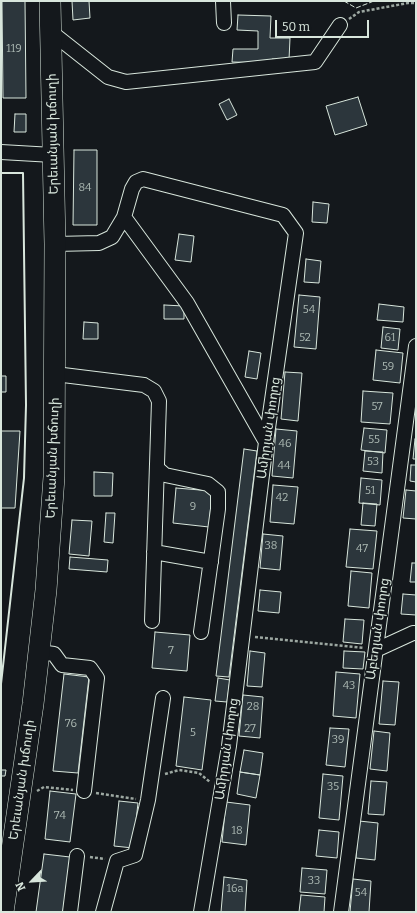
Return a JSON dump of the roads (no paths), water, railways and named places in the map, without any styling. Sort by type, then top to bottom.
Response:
[{"type":"highway","name":"Երեւանյան խճուղի","points":[[3,912],[33,704],[46,590],[54,477],[55,244],[50,1]]},
{"type":"street","points":[[223,1],[224,23]]},
{"type":"street","points":[[51,32],[108,76],[126,82],[315,62],[340,25]]},
{"type":"street","points":[[1,152],[53,155]]},
{"type":"street","name":"Ամիրյան փողոց","points":[[55,244],[99,243],[112,237],[124,217],[132,189],[136,182],[143,179],[282,215],[296,234],[266,442],[229,746],[201,912]]},
{"type":"street","points":[[124,217],[187,303],[266,442]]},
{"type":"street","name":"Աբեղյան փողոց","points":[[341,912],[416,346]]},
{"type":"street","points":[[55,374],[144,386],[154,391],[159,402],[152,621]]},
{"type":"street","points":[[157,468],[165,475],[208,484],[218,492],[218,509],[201,632]]},
{"type":"street","points":[[154,552],[211,562]]},
{"type":"street","points":[[376,650],[416,633]]},
{"type":"street","points":[[39,652],[54,654],[62,665],[90,668],[97,678],[84,791]]},
{"type":"street","points":[[103,912],[116,861],[135,855],[148,800],[164,698]]},
{"type":"street","points":[[70,912],[83,857]]}]
